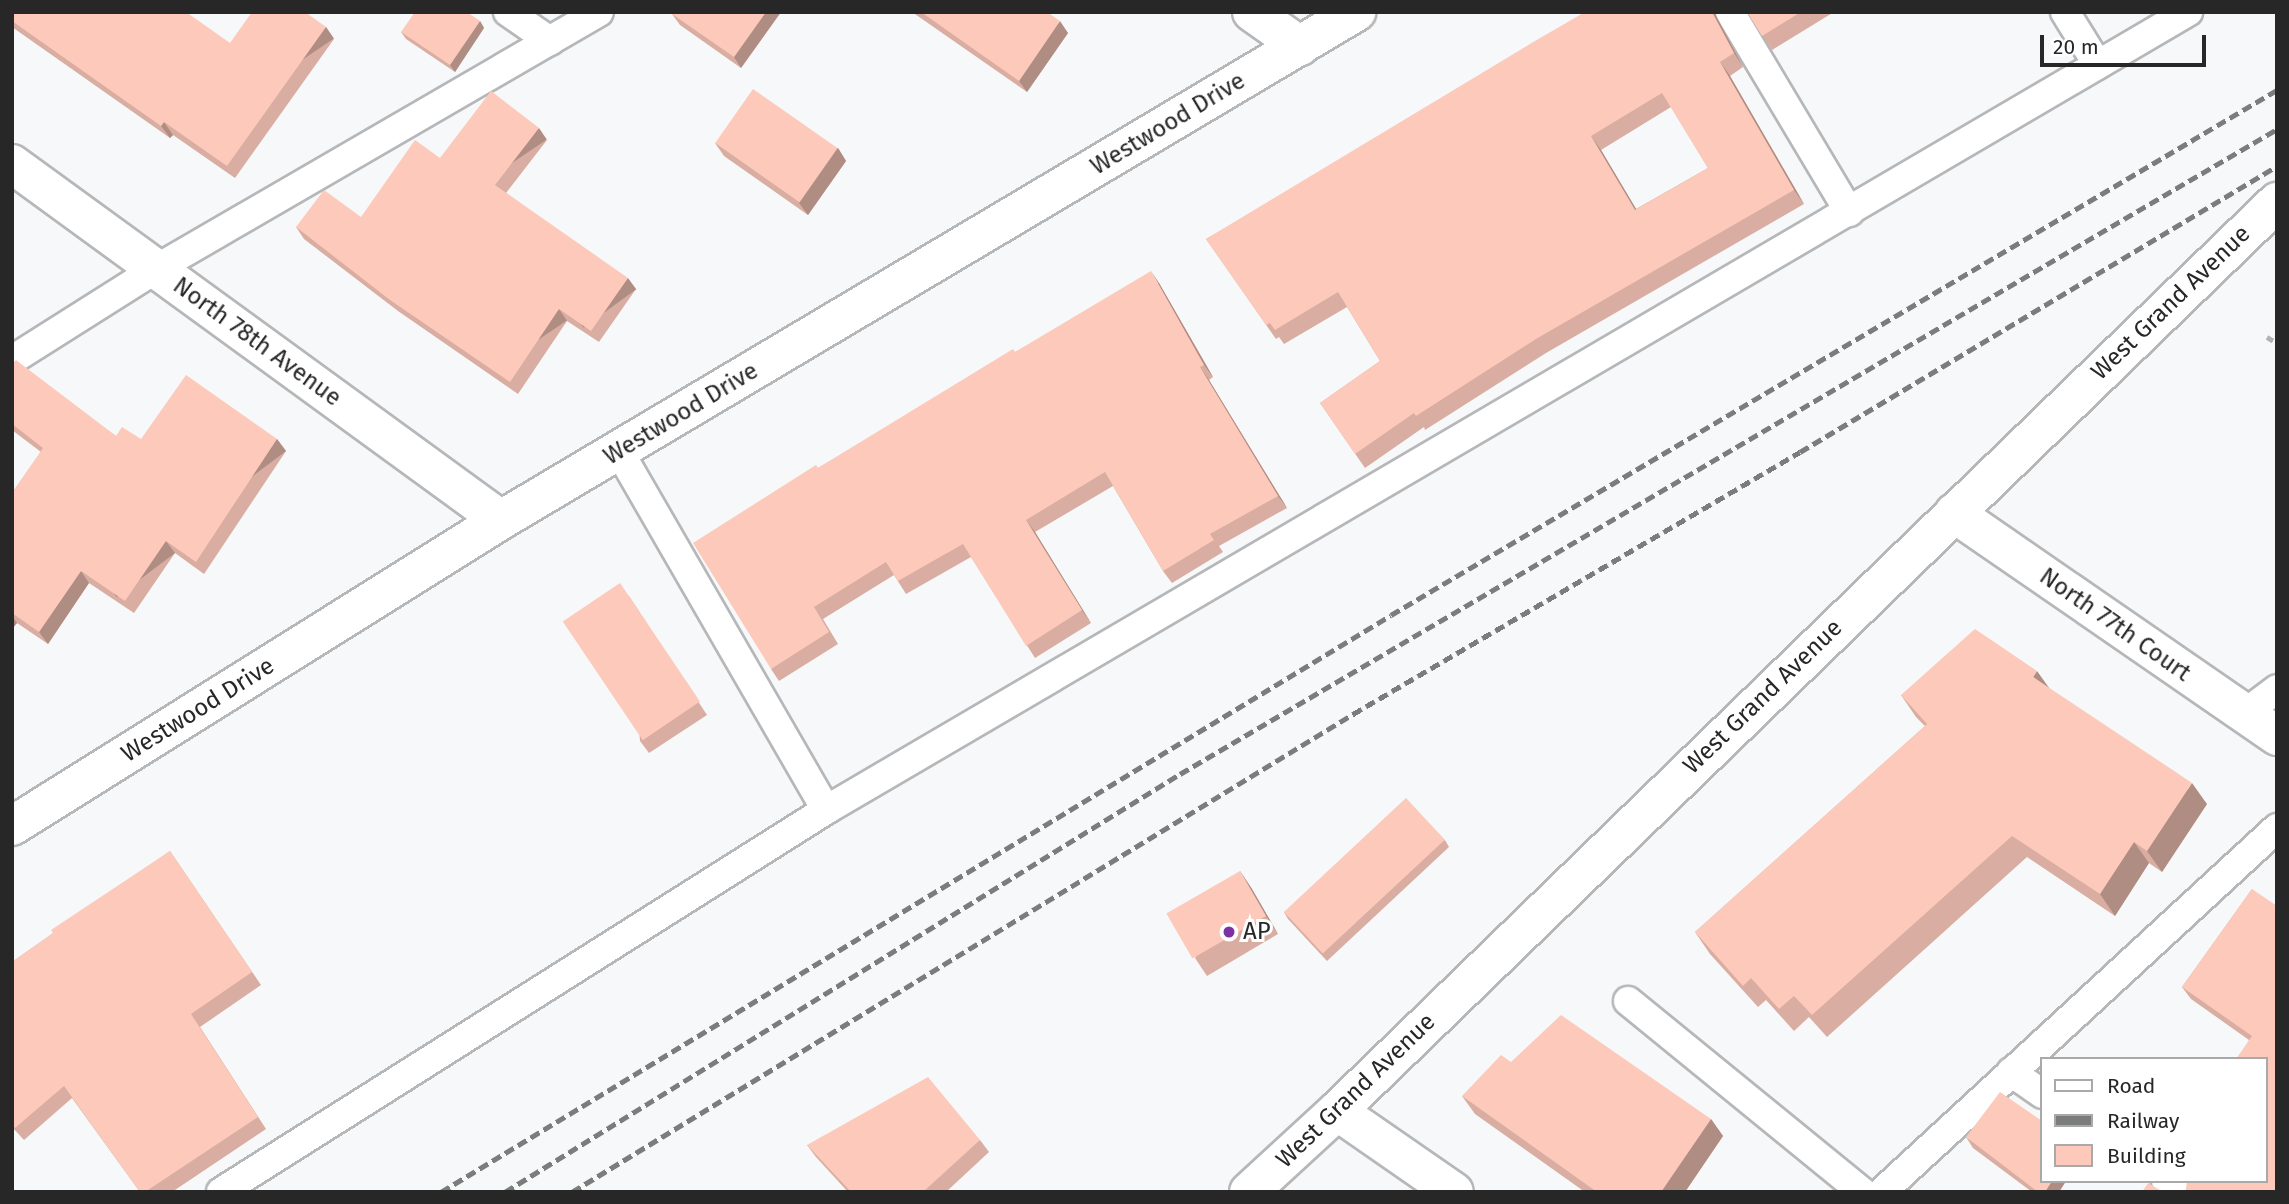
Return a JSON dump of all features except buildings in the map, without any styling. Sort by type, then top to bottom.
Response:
[{"type":"street","points":[[1252,12],[1300,46]]},
{"type":"street","name":"Westwood Drive","points":[[12,826],[501,520],[1356,12]]},
{"type":"street","name":"North 78th Avenue","points":[[12,164],[501,520]]},
{"type":"street","name":"West Grand Avenue","points":[[1249,1192],[1337,1111],[2277,202]]},
{"type":"street","name":"North 77th Court","points":[[1954,513],[2277,736]]},
{"type":"street","points":[[1337,1111],[1454,1192]]},
{"type":"lane","points":[[508,12],[550,41]]},
{"type":"lane","points":[[12,360],[156,269],[600,12]]},
{"type":"lane","points":[[1730,12],[1849,212]]},
{"type":"lane","points":[[2065,12],[2098,65]]},
{"type":"lane","points":[[222,1192],[826,810],[2188,12]]},
{"type":"lane","points":[[619,451],[826,810]]},
{"type":"lane","points":[[2244,714],[2277,690]]},
{"type":"lane","points":[[1882,1192],[2277,828]]},
{"type":"lane","points":[[1628,1000],[1861,1192]]},
{"type":"lane","points":[[2011,1072],[2040,1093]]},
{"type":"path","points":[[2267,337],[2277,343]]},
{"type":"railway","points":[[441,1192],[1391,615],[2277,90]]},
{"type":"railway","points":[[505,1192],[1180,774],[2277,129]]},
{"type":"railway","points":[[572,1192],[1353,714],[1800,452],[2277,166]]},
{"type":"place","name":"AP","points":[[1229,932]]}]
